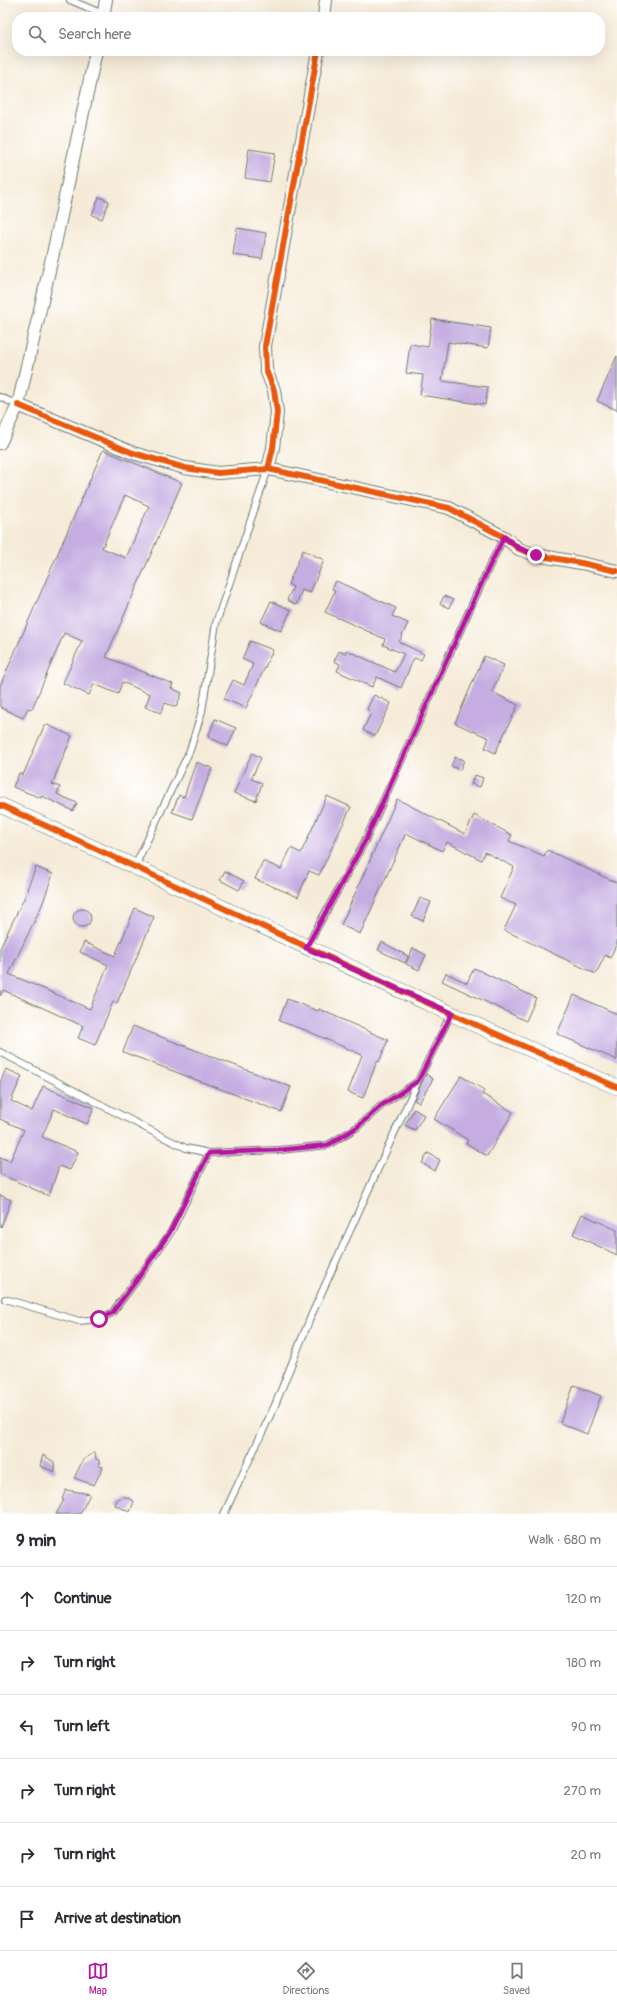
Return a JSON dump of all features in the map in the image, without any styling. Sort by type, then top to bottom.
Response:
[{"type":"street","points":[[104,12],[106,0]]},
{"type":"street","points":[[325,12],[326,0]]},
{"type":"street","points":[[0,443],[18,406],[54,249],[95,56]]},
{"type":"street","points":[[268,469],[274,448],[277,412],[274,390],[266,370],[265,346],[317,56]]},
{"type":"street","points":[[18,406],[133,453],[185,468],[218,472],[268,469],[449,508],[504,537],[519,548],[536,555],[581,562],[617,571]]},
{"type":"street","points":[[0,805],[135,866],[306,948],[617,1087]]},
{"type":"lane","points":[[70,0],[95,12]]},
{"type":"lane","points":[[0,397],[18,406]]},
{"type":"lane","points":[[135,866],[190,750],[202,711],[216,623],[268,469]]},
{"type":"lane","points":[[306,948],[365,841],[488,569],[504,537]]},
{"type":"lane","points":[[224,1514],[274,1405],[311,1316],[418,1081],[452,1013]]},
{"type":"lane","points":[[0,1052],[163,1137],[186,1148],[209,1153],[280,1150],[328,1145],[356,1128],[382,1105],[418,1081]]},
{"type":"lane","points":[[5,1299],[79,1321],[99,1319],[112,1313],[170,1232],[209,1153]]},
{"type":"building","points":[[249,149],[275,153],[270,182],[245,178]]},
{"type":"building","points":[[99,197],[109,201],[102,219],[92,215]]},
{"type":"building","points":[[237,228],[266,233],[262,259],[233,255]]},
{"type":"building","points":[[432,319],[491,328],[488,348],[448,342],[442,381],[488,387],[485,405],[420,395],[423,375],[406,373],[410,344],[428,347]]},
{"type":"building","points":[[617,356],[617,410],[597,401]]},
{"type":"building","points":[[103,450],[182,483],[106,657],[173,684],[171,688],[182,693],[176,707],[165,703],[161,713],[145,707],[150,694],[122,682],[118,694],[94,684],[89,695],[63,683],[82,641],[64,633],[32,709],[28,708],[23,718],[0,707],[0,686]],"holes":[[[125,495],[149,506],[126,558],[102,548]]]},
{"type":"building","points":[[303,550],[324,560],[310,593],[302,590],[296,605],[287,600],[293,587],[288,584]]},
{"type":"building","points":[[336,581],[396,608],[392,616],[408,623],[399,642],[424,654],[421,660],[414,658],[401,688],[377,677],[372,687],[337,671],[340,664],[334,661],[339,651],[345,654],[346,650],[395,672],[404,654],[383,645],[385,639],[325,612],[335,591],[332,589]]},
{"type":"building","points":[[444,596],[453,600],[449,608],[440,604]]},
{"type":"building","points":[[271,601],[291,610],[281,631],[261,622]]},
{"type":"building","points":[[250,641],[273,650],[246,708],[224,699],[233,680],[244,685],[253,664],[242,659]]},
{"type":"building","points":[[484,656],[504,665],[492,692],[518,705],[495,753],[485,748],[489,738],[455,723]]},
{"type":"building","points":[[374,695],[391,703],[375,736],[363,730],[371,713],[367,709]]},
{"type":"building","points":[[215,719],[236,728],[228,746],[208,737]]},
{"type":"building","points":[[45,724],[72,736],[52,784],[60,787],[57,794],[77,803],[73,811],[42,796],[41,798],[13,787],[19,773],[23,775]]},
{"type":"building","points":[[252,753],[261,758],[251,779],[262,783],[256,801],[234,793]]},
{"type":"building","points":[[455,757],[464,760],[460,770],[451,766]]},
{"type":"building","points":[[196,762],[212,768],[192,819],[172,812],[179,795],[184,797]]},
{"type":"building","points":[[475,775],[483,778],[480,787],[471,784]]},
{"type":"building","points":[[327,796],[351,807],[319,875],[309,871],[298,897],[255,879],[263,861],[281,869],[291,848],[301,853]]},
{"type":"building","points":[[397,799],[465,834],[474,815],[512,835],[509,841],[544,856],[547,850],[617,883],[617,943],[610,958],[605,955],[596,974],[504,930],[516,905],[500,898],[514,867],[485,852],[481,860],[447,842],[442,851],[406,833],[360,934],[341,925]]},
{"type":"building","points":[[36,867],[53,874],[42,905],[9,974],[90,1009],[108,965],[80,952],[84,942],[115,956],[135,908],[154,917],[117,1003],[113,1002],[95,1045],[78,1038],[83,1026],[3,990],[0,996],[0,948],[28,890],[27,889]]},
{"type":"building","points":[[225,871],[244,881],[239,890],[220,880]]},
{"type":"building","points":[[420,898],[431,902],[423,921],[412,916]]},
{"type":"building","points":[[82,909],[88,912],[91,918],[88,924],[82,927],[76,924],[73,918],[76,912]]},
{"type":"building","points":[[382,942],[408,956],[405,963],[378,950]]},
{"type":"building","points":[[413,948],[426,955],[419,970],[406,964]]},
{"type":"building","points":[[474,968],[536,998],[526,1021],[442,981],[446,973],[467,983]]},
{"type":"building","points":[[574,995],[617,1014],[617,1060],[557,1034]]},
{"type":"building","points":[[287,999],[318,1011],[319,1009],[388,1040],[379,1062],[377,1061],[363,1098],[348,1092],[362,1055],[305,1030],[279,1021]]},
{"type":"building","points":[[133,1026],[291,1087],[281,1112],[123,1052]]},
{"type":"building","points":[[6,1069],[22,1076],[11,1101],[32,1111],[43,1086],[94,1108],[87,1124],[54,1109],[42,1137],[78,1152],[70,1170],[59,1166],[49,1196],[0,1174],[0,1157],[10,1161],[24,1130],[0,1119],[0,1083]]},
{"type":"building","points":[[426,1074],[433,1079],[419,1103],[414,1100]]},
{"type":"building","points":[[461,1076],[484,1090],[482,1094],[513,1112],[487,1156],[466,1143],[468,1140],[434,1119]]},
{"type":"building","points":[[414,1109],[424,1115],[415,1130],[405,1125]]},
{"type":"building","points":[[428,1153],[440,1160],[435,1171],[422,1163]]},
{"type":"building","points":[[0,1195],[11,1200],[1,1227],[0,1227]]},
{"type":"building","points":[[582,1214],[617,1230],[617,1255],[573,1234]]},
{"type":"building","points":[[574,1385],[601,1396],[587,1434],[560,1423]]},
{"type":"building","points":[[95,1452],[96,1459],[99,1460],[99,1466],[103,1467],[94,1485],[74,1478],[83,1460]]},
{"type":"building","points":[[43,1455],[54,1462],[55,1472],[40,1466]]},
{"type":"building","points":[[66,1490],[90,1494],[80,1514],[56,1514],[64,1500],[62,1499]]},
{"type":"building","points":[[123,1496],[134,1501],[130,1512],[115,1505],[118,1498],[121,1499]]},
{"type":"cycle path","points":[[268,469],[273,448],[277,412],[274,390],[266,370],[265,346],[317,56]]},
{"type":"cycle path","points":[[18,405],[133,453],[185,468],[218,473],[268,469],[449,508],[504,537],[519,549],[536,555],[617,571]]},
{"type":"cycle path","points":[[0,805],[385,983],[617,1087]]},
{"type":"route","points":[[99,1319],[112,1313],[170,1232],[209,1153],[280,1150],[328,1145],[356,1128],[382,1105],[418,1081],[452,1013],[306,948],[365,841],[488,569],[504,537],[519,548],[536,555]]}]
